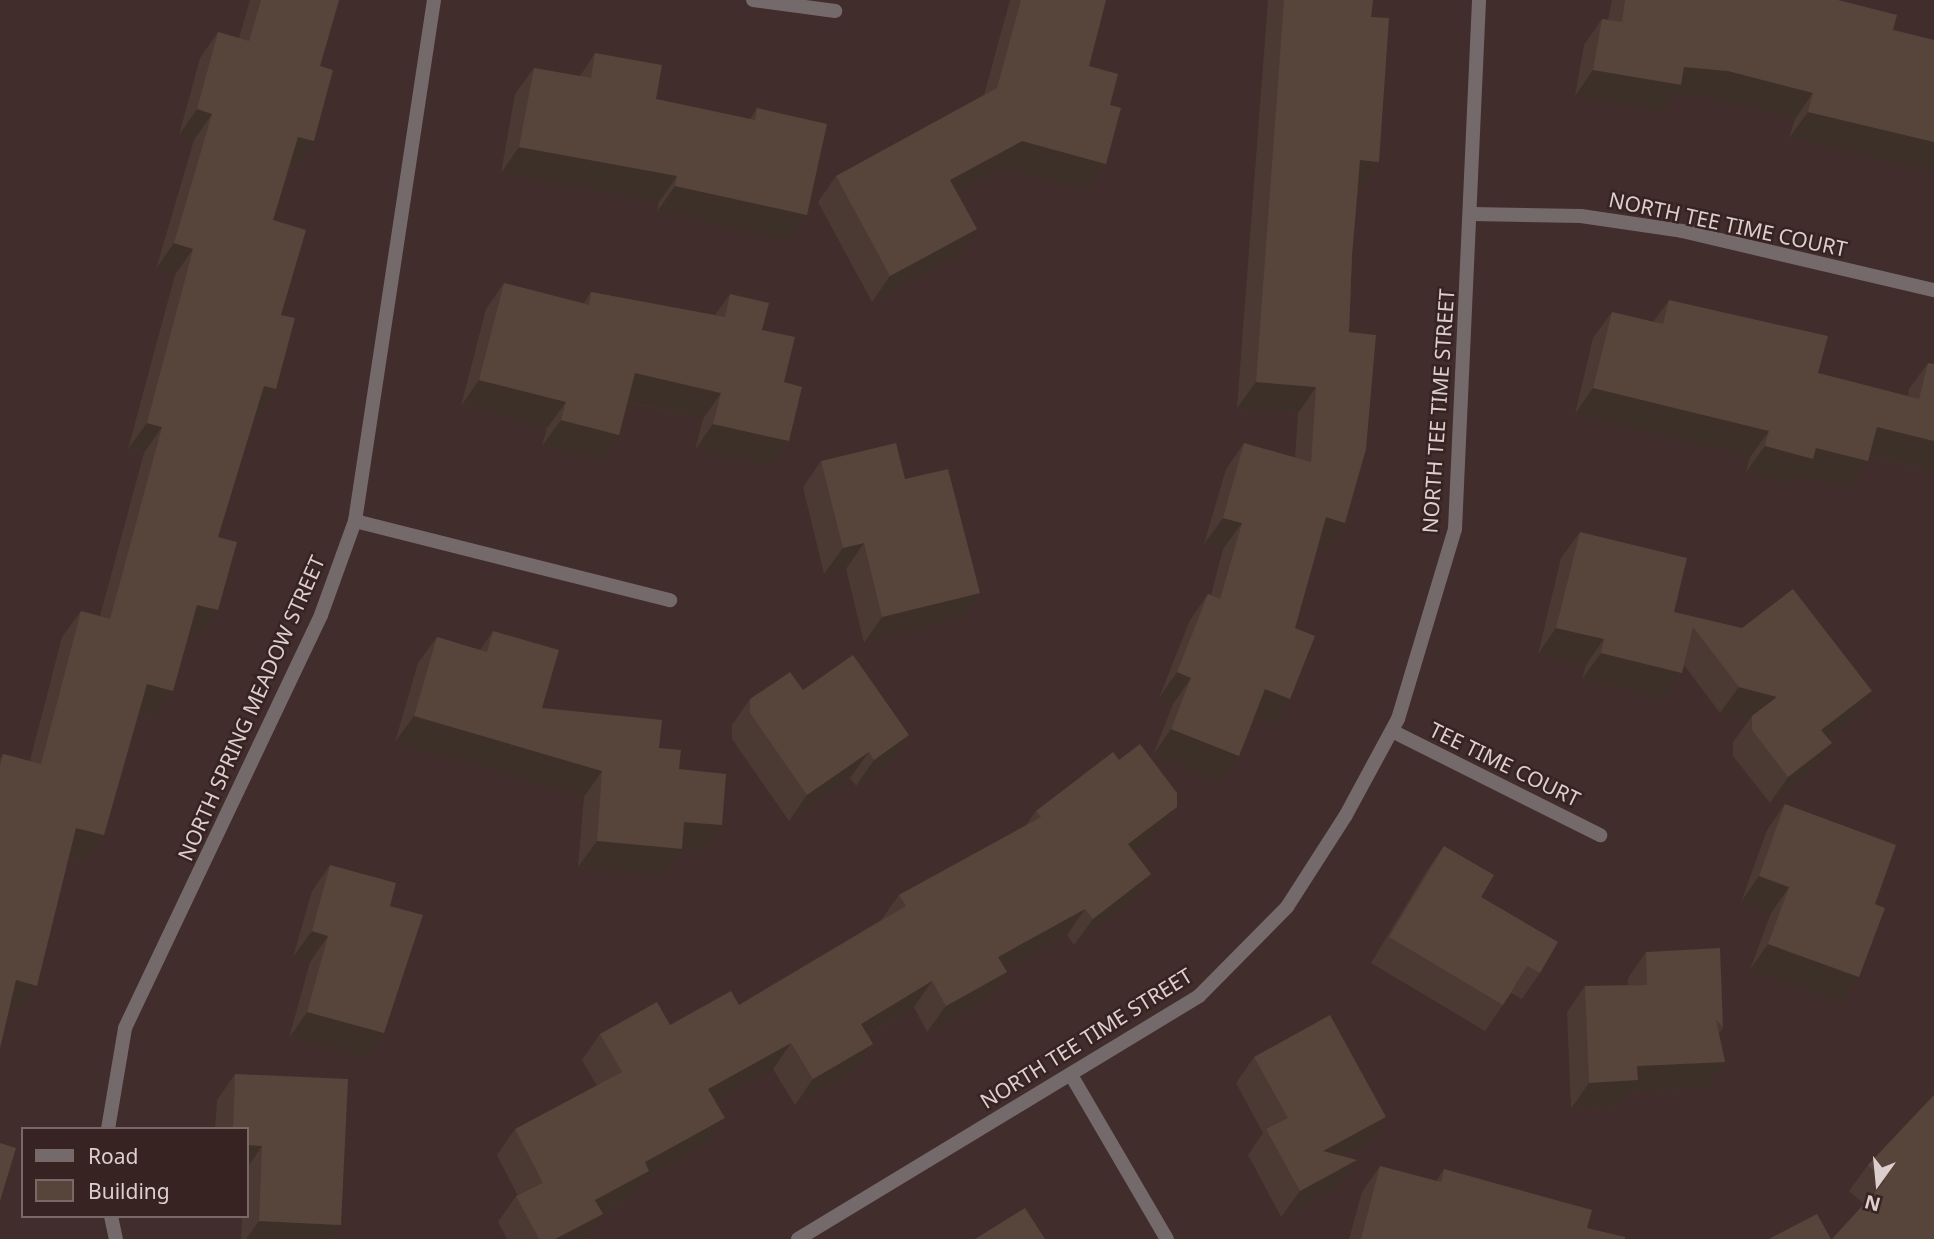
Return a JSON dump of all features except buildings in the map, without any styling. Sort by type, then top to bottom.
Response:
[{"type":"street","name":"NORTH SPRING MEADOW STREET","points":[[108,1127],[125,1028],[321,615],[355,522],[434,0]]},
{"type":"street","points":[[753,0],[835,11]]},
{"type":"street","name":"NORTH TEE TIME STREET","points":[[798,1239],[1199,996],[1287,907],[1392,731],[1455,529],[1479,0]]},
{"type":"street","name":"NORTH TEE TIME COURT","points":[[1471,214],[1581,216],[1682,232],[1934,290]]},
{"type":"street","points":[[355,522],[670,600]]},
{"type":"street","name":"TEE TIME COURT","points":[[1392,731],[1600,835]]},
{"type":"street","points":[[1071,1075],[1167,1239]]},
{"type":"street","points":[[111,1218],[116,1239]]}]
